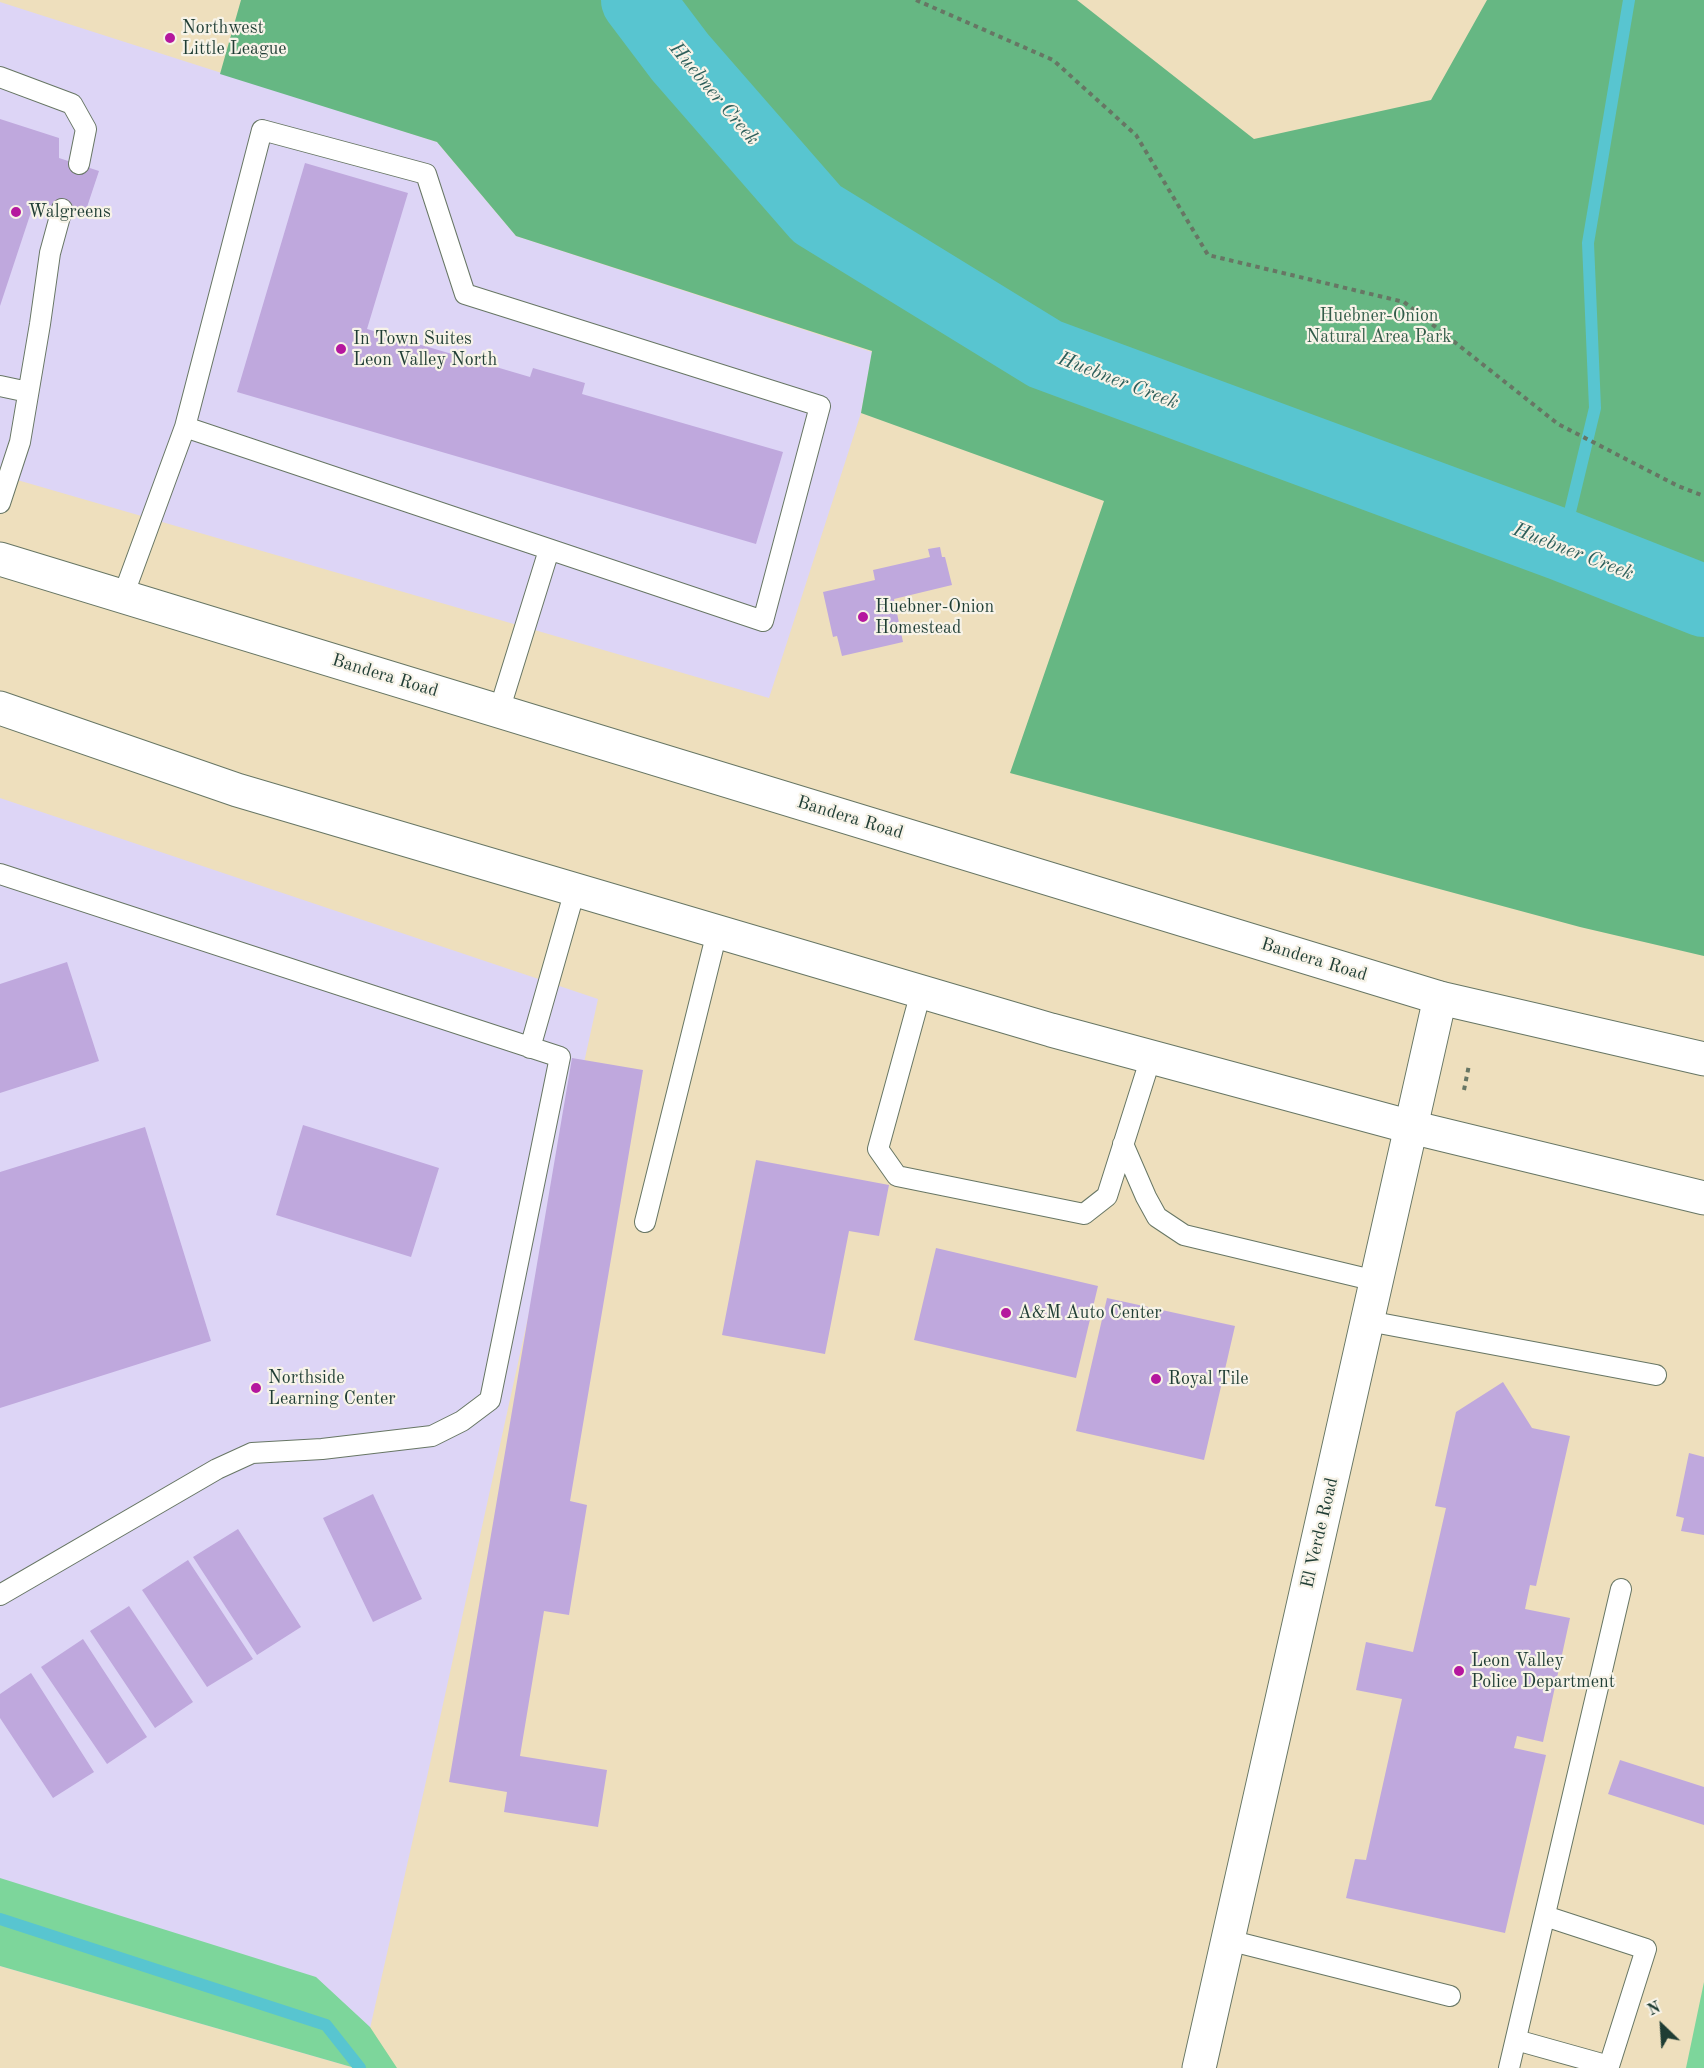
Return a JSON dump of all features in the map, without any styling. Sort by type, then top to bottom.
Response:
[{"type":"main road","name":"Bandera Road","points":[[0,559],[1440,998],[1704,1059]]},
{"type":"main road","points":[[2,715],[237,790],[921,992],[1411,1127],[1704,1198]]},
{"type":"main road","name":"El Verde Road","points":[[1199,2068],[1440,998]]},
{"type":"lane","points":[[0,77],[72,104],[86,129],[79,164]]},
{"type":"lane","points":[[123,596],[186,427],[262,130],[426,174],[465,294],[820,406],[763,621],[186,427]]},
{"type":"lane","points":[[0,503],[20,442],[50,253],[62,208]]},
{"type":"lane","points":[[0,386],[28,392]]},
{"type":"lane","points":[[500,711],[549,550]]},
{"type":"lane","points":[[0,874],[560,1057],[490,1400],[462,1421],[432,1436],[322,1449],[252,1453],[218,1469],[0,1595]]},
{"type":"lane","points":[[530,1048],[575,890]]},
{"type":"lane","points":[[645,1222],[717,932]]},
{"type":"lane","points":[[921,992],[878,1149],[897,1176],[1084,1214],[1107,1196],[1151,1057]]},
{"type":"lane","points":[[1123,1144],[1157,1217],[1184,1235],[1376,1281]]},
{"type":"lane","points":[[1368,1321],[1656,1375]]},
{"type":"lane","points":[[1509,2068],[1622,1588]]},
{"type":"lane","points":[[1516,2040],[1609,2066],[1646,1949],[1545,1916]]},
{"type":"lane","points":[[1228,1940],[1450,1996]]},
{"type":"path","points":[[916,0],[1053,60],[1136,135],[1208,255],[1404,302],[1558,424],[1678,486],[1704,496]]},
{"type":"path","points":[[1464,1090],[1469,1065]]},
{"type":"shaded area","points":[[0,2],[437,142],[516,236],[872,352],[861,413],[769,698],[0,475]]},
{"type":"shaded area","name":"Northside Learning Center","points":[[0,798],[598,999],[361,2068],[0,1966]]},
{"type":"green space","name":"Huebner-Onion Natural Area Park","points":[[241,0],[1077,0],[1254,139],[1431,100],[1487,0],[1704,0],[1704,956],[1580,927],[1010,773],[1104,501],[861,413],[872,351],[516,236],[437,142],[220,74]]},
{"type":"green space","points":[[0,1878],[316,1977],[370,2027],[397,2068],[355,2068],[0,1966]]},
{"type":"green space","points":[[1704,1982],[1704,2068],[1686,2068]]},
{"type":"building","name":"Walgreens","points":[[0,119],[59,138],[59,158],[99,171],[84,216],[35,200],[0,306]]},
{"type":"building","name":"In Town Suites Leon Valley North","points":[[305,163],[408,193],[367,329],[530,377],[533,368],[585,383],[582,394],[783,452],[756,544],[237,392]]},
{"type":"building","name":"Huebner-Onion Homestead","points":[[940,547],[952,585],[894,599],[903,642],[842,656],[837,636],[833,637],[823,592],[875,580],[873,570],[930,557],[928,549]]},
{"type":"building","points":[[67,962],[99,1061],[0,1093],[0,984]]},
{"type":"building","points":[[572,1058],[643,1070],[570,1501],[587,1505],[569,1615],[544,1611],[520,1756],[607,1770],[598,1827],[504,1812],[507,1792],[449,1782]]},
{"type":"building","points":[[303,1125],[439,1168],[411,1257],[276,1215]]},
{"type":"building","points":[[145,1127],[211,1341],[0,1408],[0,1172]]},
{"type":"building","points":[[756,1160],[889,1185],[879,1236],[849,1231],[825,1354],[722,1335]]},
{"type":"building","name":"A&M Auto Center","points":[[936,1248],[1098,1286],[1076,1378],[914,1340]]},
{"type":"building","name":"Royal Tile","points":[[1107,1298],[1235,1326],[1204,1460],[1076,1431]]},
{"type":"building","name":"Leon Valley Police Department","points":[[1503,1382],[1532,1428],[1570,1436],[1536,1586],[1530,1585],[1525,1609],[1570,1618],[1543,1742],[1517,1736],[1514,1748],[1546,1755],[1505,1933],[1346,1898],[1355,1859],[1366,1860],[1402,1699],[1356,1690],[1366,1642],[1413,1652],[1446,1508],[1435,1506],[1456,1412]]},
{"type":"building","points":[[1689,1453],[1704,1457],[1704,1535],[1681,1531],[1684,1518],[1676,1516]]},
{"type":"building","points":[[373,1494],[422,1599],[373,1622],[323,1518]]},
{"type":"building","points":[[238,1529],[301,1627],[257,1655],[193,1557]]},
{"type":"building","points":[[188,1560],[253,1659],[207,1687],[142,1590]]},
{"type":"building","points":[[129,1606],[193,1702],[155,1728],[90,1631]]},
{"type":"building","points":[[83,1639],[147,1737],[107,1764],[41,1667]]},
{"type":"building","points":[[31,1673],[94,1772],[53,1798],[0,1718],[0,1694]]},
{"type":"building","points":[[1620,1760],[1704,1787],[1704,1825],[1608,1794]]},
{"type":"waterway","name":"Huebner Creek","points":[[637,0],[680,57],[817,214],[1045,354],[1562,545],[1704,601]]},
{"type":"waterway","points":[[1562,545],[1595,408],[1588,243],[1629,0]]},
{"type":"waterway","points":[[0,1919],[326,2025],[360,2068]]},
{"type":"place","name":"Northwest Little League","points":[[170,38]]},
{"type":"place","name":"Walgreens","points":[[16,212]]},
{"type":"place","name":"In Town Suites Leon Valley North","points":[[341,349]]},
{"type":"place","name":"Huebner-Onion Homestead","points":[[863,617]]},
{"type":"place","name":"A&M Auto Center","points":[[1006,1313]]},
{"type":"place","name":"Royal Tile","points":[[1156,1379]]},
{"type":"place","name":"Northside Learning Center","points":[[256,1388]]},
{"type":"place","name":"Leon Valley Police Department","points":[[1459,1671]]}]
